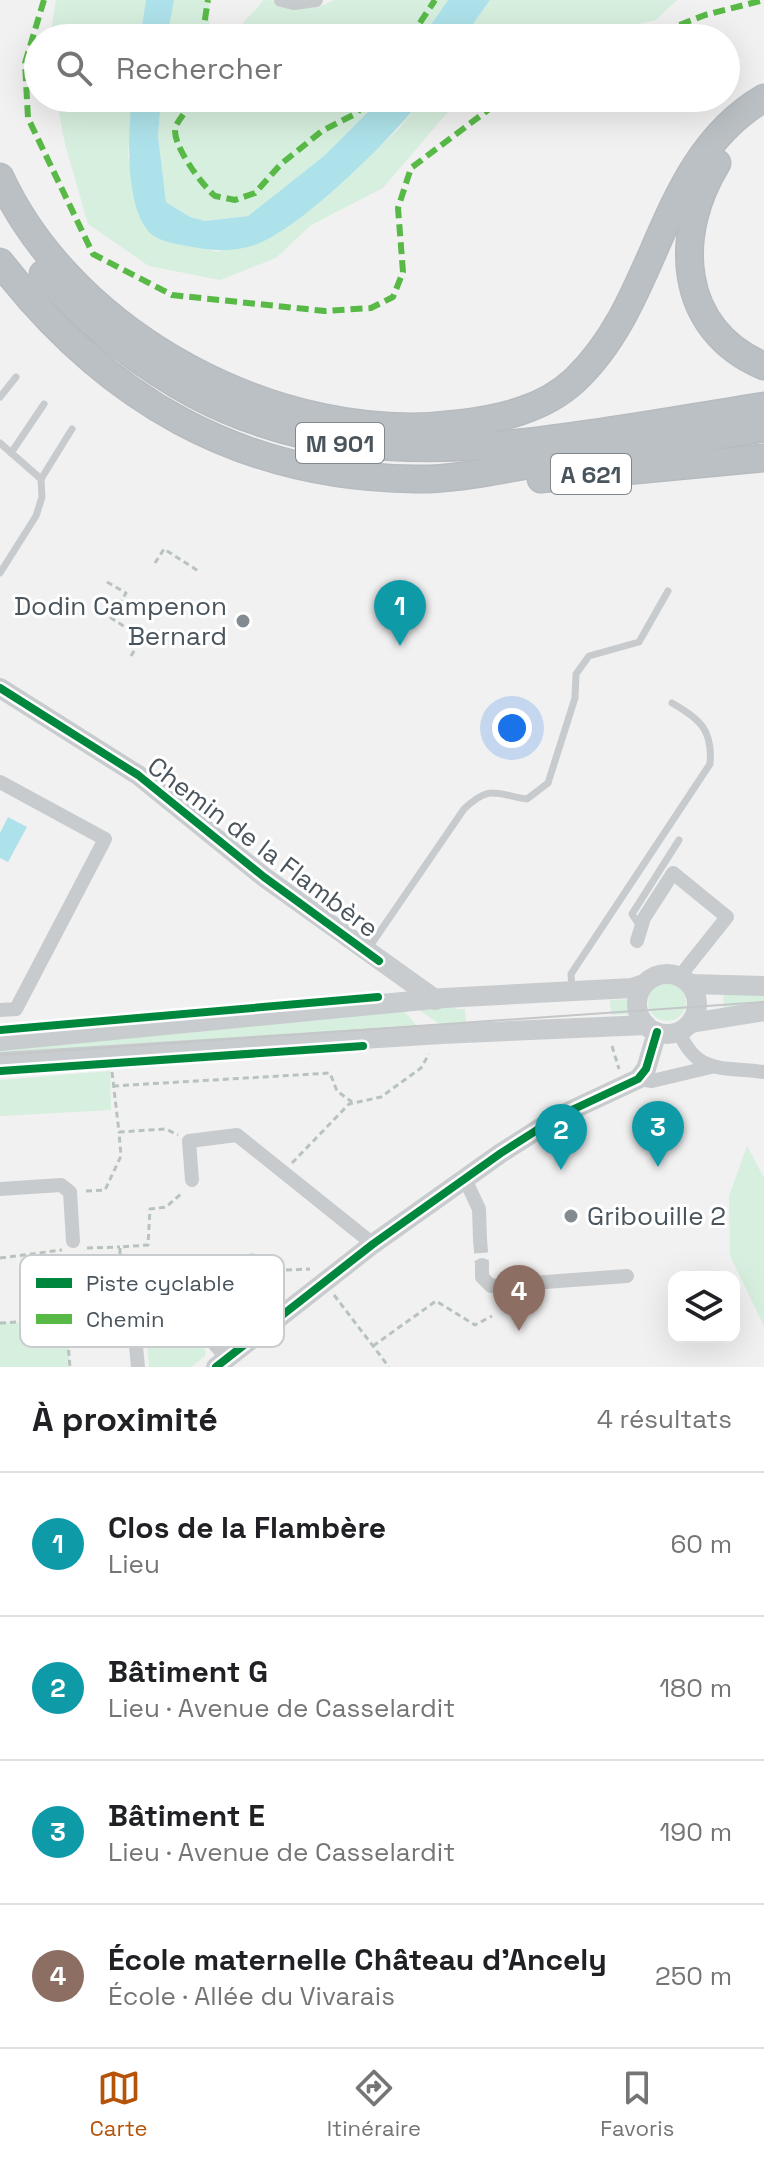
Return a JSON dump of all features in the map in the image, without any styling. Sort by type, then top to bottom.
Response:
[{"type":"highway","name":"M 901","points":[[0,177],[35,234],[76,283],[124,324],[175,360],[273,405],[337,422],[395,428],[449,425],[494,420],[526,410],[573,382],[616,331],[691,172],[715,137],[744,110],[764,98]]},
{"type":"highway","points":[[764,115],[726,149],[703,185],[689,227],[687,252],[691,278],[710,322],[733,348],[764,366]]},
{"type":"highway","name":"M 901","points":[[0,207],[44,274],[90,323],[140,362],[195,397],[247,420],[295,434],[355,445],[423,450],[492,447],[764,406]]},
{"type":"highway","name":"M 901","points":[[0,262],[31,303],[80,353],[129,390],[184,424],[254,453],[320,471],[418,479],[764,428]]},
{"type":"highway","name":"A 621","points":[[418,479],[443,486],[764,458]]},
{"type":"main road","name":"Chemin de la Flambère","points":[[0,688],[138,775],[264,877],[436,1000]]},
{"type":"main road","name":"Chemin de la Flambère","points":[[373,956],[436,1039]]},
{"type":"main road","points":[[0,1041],[436,1000],[572,992],[644,984],[658,975],[764,986]]},
{"type":"main road","points":[[685,980],[698,1006],[685,1027]]},
{"type":"main road","points":[[284,1314],[373,1244],[538,1128],[646,1069],[652,1029],[637,1002],[644,984]]},
{"type":"main road","points":[[0,1062],[685,1027],[764,1011]]},
{"type":"main road","points":[[222,1363],[242,1347]]},
{"type":"street","points":[[281,0],[294,3],[316,0]]},
{"type":"street","points":[[0,782],[105,839],[16,1009],[0,1010]]},
{"type":"street","points":[[639,934],[673,873],[727,917],[685,980]]},
{"type":"street","points":[[685,1027],[687,1051],[711,1067]]},
{"type":"street","points":[[629,1076],[652,1081],[711,1067],[764,1072]]},
{"type":"street","points":[[192,1180],[189,1141],[237,1135],[373,1244]]},
{"type":"street","points":[[465,1179],[479,1209],[480,1239]]},
{"type":"street","points":[[0,1189],[61,1185],[70,1192],[76,1244]]},
{"type":"street","points":[[482,1265],[482,1277],[491,1286],[627,1276]]},
{"type":"street","points":[[136,1347],[138,1367]]},
{"type":"lane","points":[[0,397],[16,377]]},
{"type":"lane","points":[[11,453],[44,404]]},
{"type":"lane","points":[[0,573],[36,516],[42,497],[41,479],[72,429]]},
{"type":"lane","points":[[0,443],[41,479]]},
{"type":"lane","points":[[373,956],[464,809],[476,798],[496,792],[527,799],[539,794],[548,783],[575,698],[576,674],[589,656],[639,642],[668,591]]},
{"type":"lane","points":[[572,992],[571,974],[710,764],[711,744],[698,717],[672,703]]},
{"type":"lane","points":[[639,934],[632,914],[679,840]]},
{"type":"path","points":[[155,563],[164,549],[200,572]]},
{"type":"path","points":[[107,582],[126,593],[111,618],[155,646]]},
{"type":"path","points":[[131,656],[142,638]]},
{"type":"path","points":[[300,1155],[352,1102],[381,1097],[421,1068],[436,1039]]},
{"type":"path","points":[[612,1044],[629,1076]]},
{"type":"path","points":[[70,1192],[105,1190],[121,1156],[112,1064]]},
{"type":"path","points":[[113,1086],[330,1073],[337,1091],[352,1102]]},
{"type":"path","points":[[119,1132],[166,1129],[189,1141]]},
{"type":"path","points":[[0,1258],[76,1244],[148,1245],[150,1209],[175,1202],[192,1180]]},
{"type":"path","points":[[120,1247],[120,1255]]},
{"type":"path","points":[[284,1270],[309,1268],[324,1282],[389,1367]]},
{"type":"path","points":[[284,1297],[292,1308]]},
{"type":"path","points":[[373,1346],[436,1301],[475,1325],[492,1316]]},
{"type":"path","points":[[0,1323],[20,1322]]},
{"type":"path","points":[[68,1347],[70,1367]]},
{"type":"green space","points":[[56,0],[146,0],[142,24],[52,24]]},
{"type":"green space","points":[[174,0],[210,0],[210,24],[170,24]]},
{"type":"green space","points":[[264,0],[314,8],[334,0],[448,0],[432,24],[243,23]]},
{"type":"green space","points":[[490,0],[677,0],[656,20],[638,24],[473,24]]},
{"type":"green space","points":[[59,112],[131,112],[128,156],[155,237],[218,252],[296,221],[398,130],[412,112],[448,112],[383,188],[311,225],[276,258],[220,280],[149,266],[88,224]]},
{"type":"green space","points":[[160,112],[368,112],[324,156],[248,216],[205,221],[190,217],[166,202],[158,136]]},
{"type":"green space","points":[[667,983],[681,988],[686,1002],[681,1016],[667,1021],[653,1016],[648,1002],[653,988]]},
{"type":"green space","points":[[764,990],[764,1005],[724,1008],[723,993]]},
{"type":"green space","points":[[631,999],[632,1014],[611,1015],[610,1000]]},
{"type":"green space","points":[[454,1003],[455,1009],[465,1009],[466,1024],[441,1025],[419,1010]]},
{"type":"green space","points":[[403,1010],[419,1028],[0,1059],[0,1044]]},
{"type":"green space","points":[[110,1071],[111,1110],[0,1116],[0,1080]]},
{"type":"green space","points":[[747,1146],[764,1178],[764,1326],[740,1271],[730,1256],[729,1196]]},
{"type":"green space","points":[[20,1322],[20,1347],[68,1347],[70,1367],[0,1367],[0,1323]]},
{"type":"green space","points":[[147,1347],[203,1347],[205,1350],[205,1356],[191,1367],[149,1367]]},
{"type":"water","points":[[146,0],[174,0],[170,24],[142,24]]},
{"type":"water","points":[[448,0],[490,0],[473,24],[432,24]]},
{"type":"water","points":[[131,112],[160,112],[158,136],[166,202],[190,217],[205,221],[248,216],[324,156],[368,112],[411,112],[371,155],[304,215],[257,244],[240,249],[183,245],[157,238],[146,228],[133,194]]},
{"type":"water","points":[[8,817],[27,827],[8,862],[0,858],[0,833]]},
{"type":"tunnel","points":[[480,1239],[482,1265]]},
{"type":"tram line","points":[[0,1055],[764,1002]]},
{"type":"marked path","points":[[37,24],[44,0]]},
{"type":"marked path","points":[[204,24],[208,0]]},
{"type":"marked path","points":[[419,24],[435,0]]},
{"type":"marked path","points":[[682,24],[764,0]]},
{"type":"marked path","points":[[28,112],[93,254],[172,295],[325,311],[371,308],[393,297],[403,272],[398,208],[411,168],[485,112]]},
{"type":"marked path","points":[[185,112],[175,133],[182,153],[215,196],[235,200],[255,193],[281,164],[322,131],[358,112]]},
{"type":"cycle path","points":[[0,688],[138,775],[264,877],[379,961]]},
{"type":"cycle path","points":[[0,1030],[378,997]]},
{"type":"cycle path","points":[[284,1314],[373,1244],[501,1153],[559,1116],[638,1079],[646,1069],[657,1032]]},
{"type":"cycle path","points":[[0,1071],[363,1046]]},
{"type":"cycle path","points":[[216,1367],[242,1347]]},
{"type":"place","name":"Dodin Campenon Bernard","points":[[243,621]]},
{"type":"place","name":"Clos de la Flambère","points":[[400,646]]},
{"type":"place","name":"Bâtiment E","points":[[658,1167]]},
{"type":"place","name":"Bâtiment G","points":[[561,1170]]},
{"type":"place","name":"Gribouille 2","points":[[571,1216]]},
{"type":"place","name":"École maternelle Château d'Ancely","points":[[519,1331]]}]
